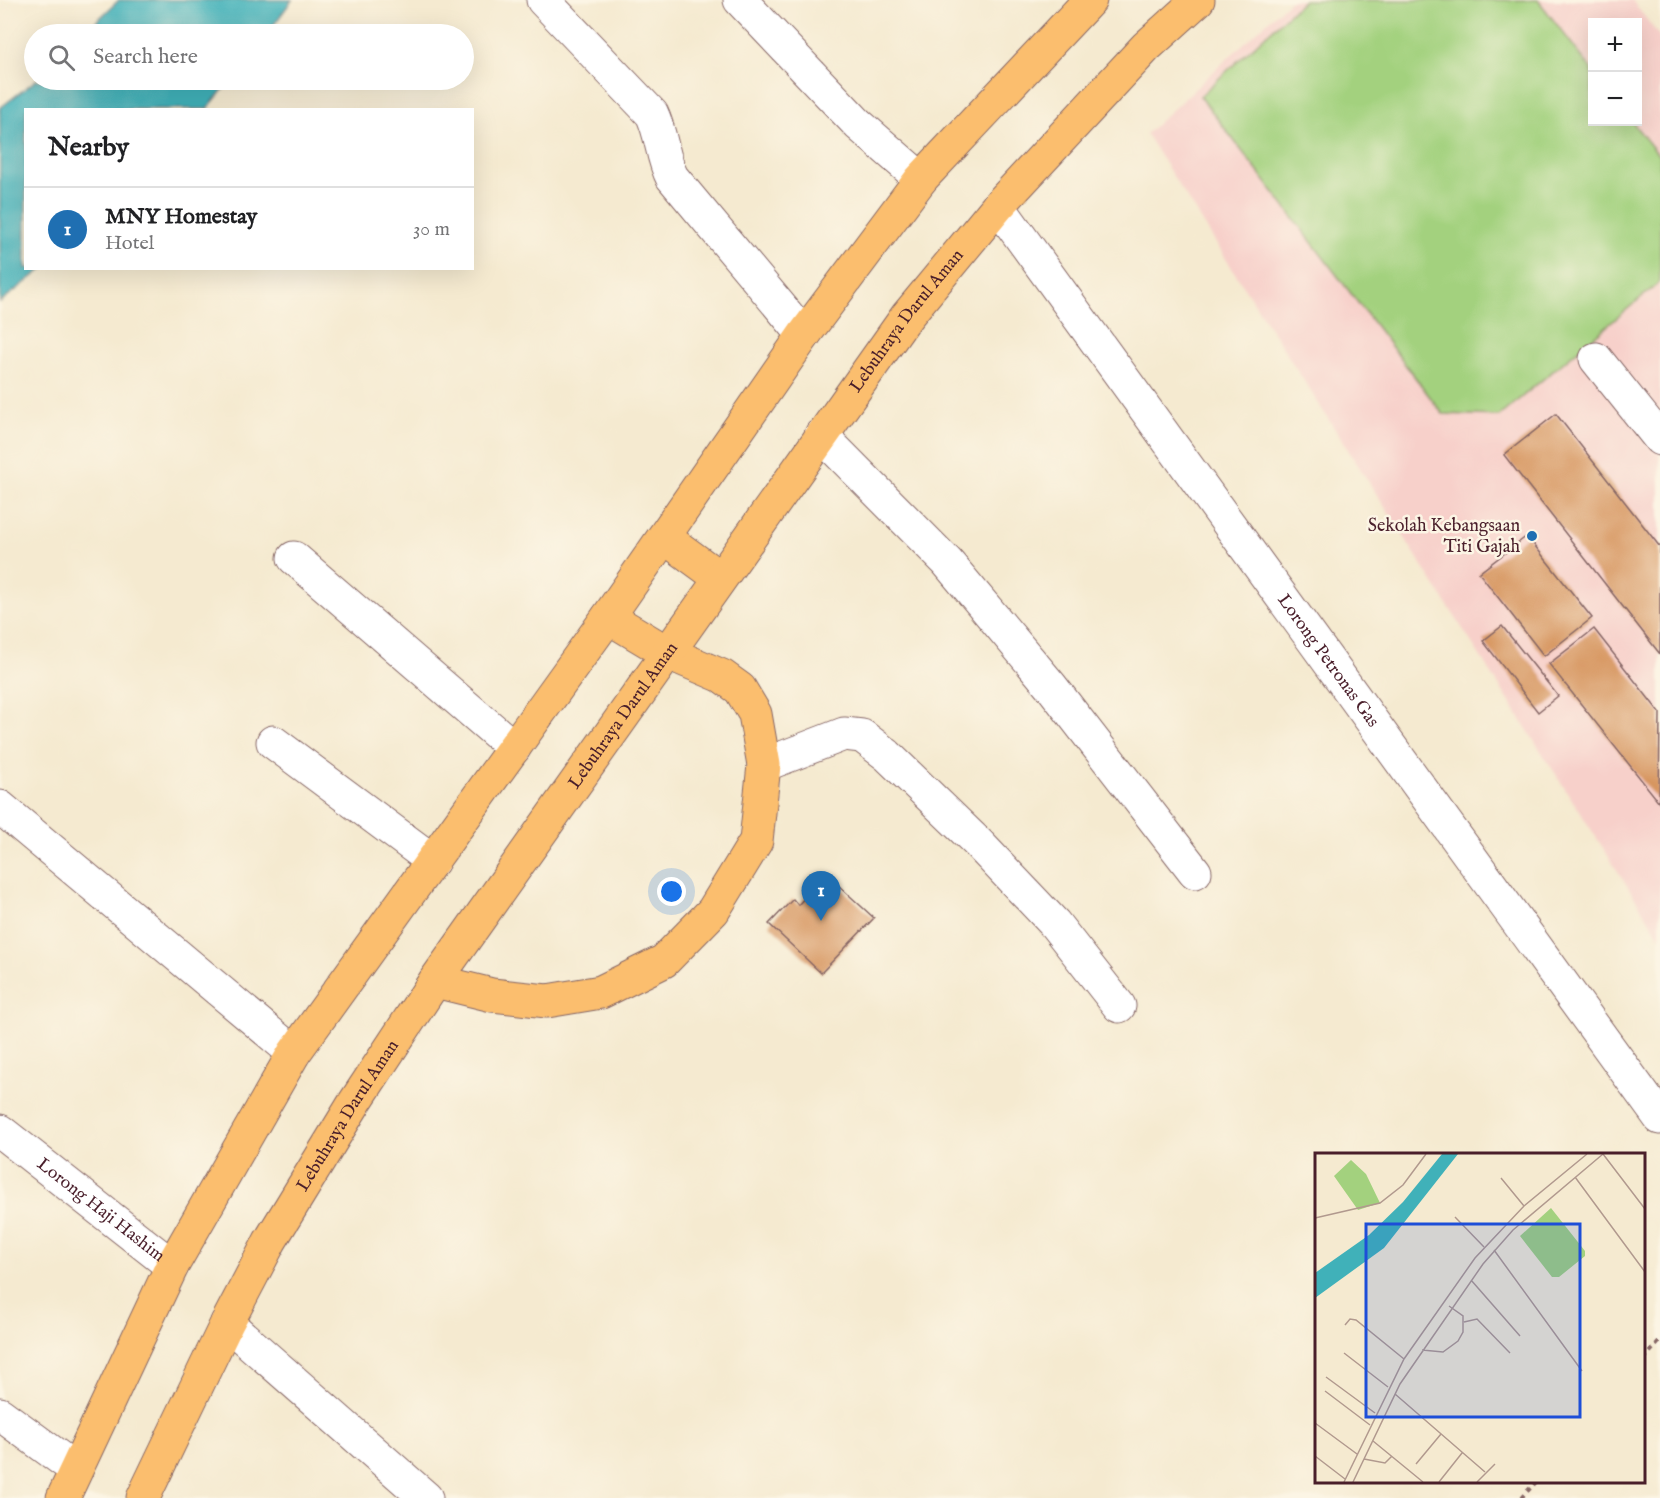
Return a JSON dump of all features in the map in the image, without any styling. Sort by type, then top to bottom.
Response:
[{"type":"highway","points":[[69,1484],[172,1266],[294,1053],[608,617],[804,335],[921,179],[1090,0]]},
{"type":"highway","name":"Lebuhraya Darul Aman","points":[[143,1498],[227,1323],[270,1241],[355,1102],[435,981],[907,316],[998,206],[1146,47],[1198,0]]},
{"type":"highway","points":[[664,537],[720,578]]},
{"type":"highway","points":[[435,981],[492,995],[547,1001],[601,992],[664,961],[713,911],[756,841],[764,765],[755,714],[740,690],[722,676],[668,653],[608,617]]},
{"type":"street","points":[[543,0],[652,114],[659,130],[672,177],[804,335]]},
{"type":"street","points":[[740,0],[858,124],[921,179]]},
{"type":"street","name":"Lorong Petronas Gas","points":[[998,206],[1660,1118]]},
{"type":"street","points":[[1596,360],[1660,439]]},
{"type":"street","points":[[821,435],[947,562],[1052,686],[1195,872]]},
{"type":"street","points":[[294,558],[514,748]]},
{"type":"street","points":[[764,765],[844,734],[862,736],[887,755],[970,835],[1054,923],[1119,1006]]},
{"type":"street","points":[[273,742],[433,861]]},
{"type":"street","points":[[0,807],[294,1053]]},
{"type":"street","name":"Lorong Haji Hashim","points":[[0,1131],[172,1266]]},
{"type":"street","points":[[227,1323],[426,1498]]},
{"type":"street","points":[[0,1414],[69,1484]]},
{"type":"path","points":[[1645,1358],[1660,1341]]},
{"type":"path","points":[[1521,1498],[1535,1483]]},
{"type":"shaded area","name":"Sekolah Kebangsaan Titi Gajah","points":[[1291,0],[1632,0],[1660,37],[1660,937],[1146,134]]},
{"type":"green space","points":[[1304,0],[1538,0],[1588,65],[1588,126],[1635,126],[1660,157],[1660,282],[1499,416],[1443,414],[1200,96]]},
{"type":"water","points":[[119,0],[292,0],[274,24],[94,24]]},
{"type":"water","points":[[24,89],[223,90],[208,108],[24,108],[24,270],[42,270],[0,302],[0,108]]},
{"type":"building","points":[[1556,414],[1660,547],[1660,654],[1504,455]]},
{"type":"building","points":[[1527,536],[1592,618],[1544,656],[1479,573]]},
{"type":"building","points":[[1502,626],[1558,696],[1538,712],[1483,641]]},
{"type":"building","points":[[1594,629],[1660,713],[1659,802],[1549,664]]},
{"type":"building","points":[[826,874],[874,918],[821,973],[769,924],[793,899],[798,905]]},
{"type":"place","name":"Sekolah Kebangsaan Titi Gajah","points":[[1532,536]]},
{"type":"place","name":"MNY Homestay","points":[[821,921]]}]
